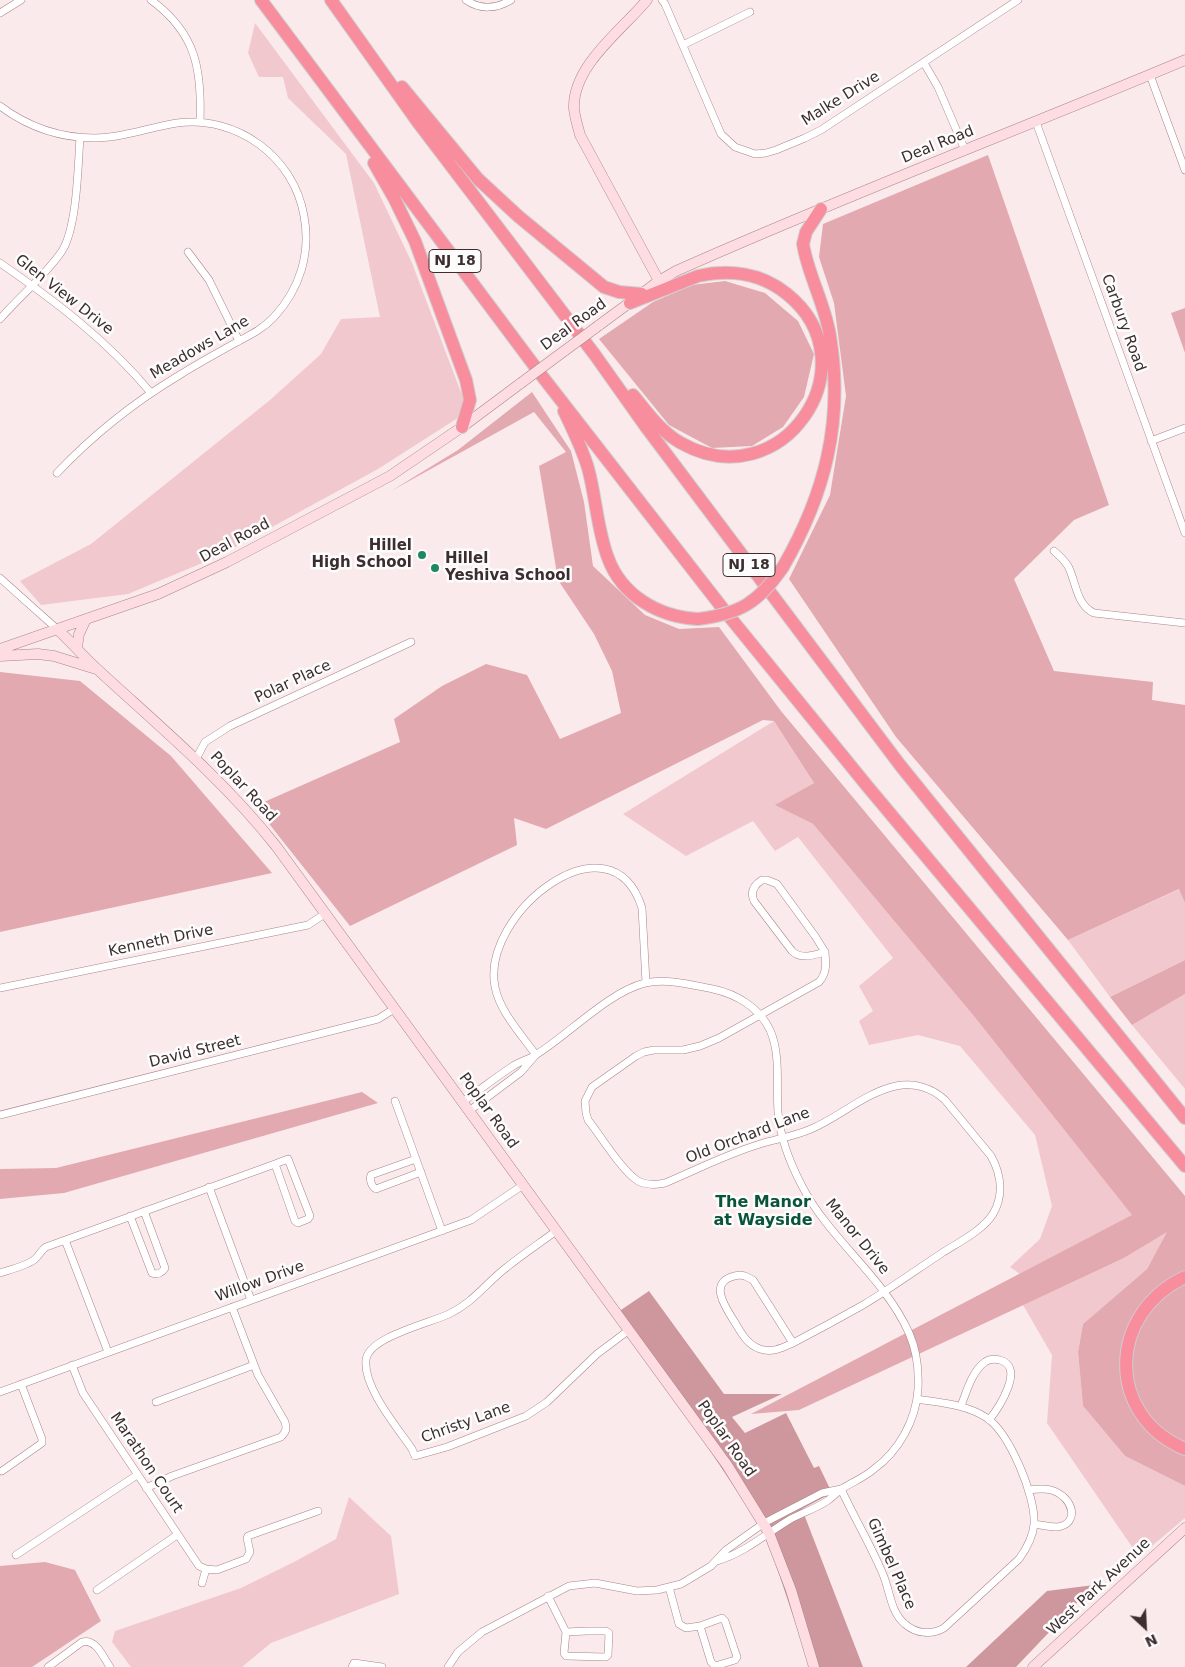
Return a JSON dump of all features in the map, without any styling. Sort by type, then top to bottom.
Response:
[{"type":"highway","name":"NJ 18","points":[[261,0],[552,389],[798,702],[1185,1166]]},
{"type":"highway","name":"NJ 18","points":[[331,0],[417,121],[595,355],[646,427],[900,765],[1185,1118]]},
{"type":"highway","points":[[341,14],[468,167],[498,198],[597,282],[612,291],[642,294]]},
{"type":"highway","points":[[358,132],[406,221],[438,299],[470,395],[462,427]]},
{"type":"highway","points":[[552,389],[582,451],[588,470],[604,548],[611,566],[617,576],[634,595],[651,607],[673,616],[698,619],[719,617],[752,602],[772,583],[783,568],[802,533],[813,507],[827,462],[833,429],[834,385],[830,336],[803,244],[806,232],[820,209]]},
{"type":"highway","points":[[595,355],[664,430],[680,443],[707,454],[725,457],[756,453],[770,447],[790,434],[803,420],[809,410],[820,380],[821,361],[818,341],[800,306],[777,286],[750,275],[731,273],[709,274],[681,281],[630,303]]},
{"type":"highway","points":[[1185,1277],[1166,1287],[1148,1304],[1132,1330],[1126,1360],[1130,1390],[1143,1416],[1164,1438],[1185,1449]]},
{"type":"street","points":[[0,13],[21,0]]},
{"type":"street","points":[[151,0],[170,16],[191,49],[201,85],[200,122]]},
{"type":"street","points":[[466,0],[474,5],[487,8],[504,4],[511,0]]},
{"type":"street","points":[[647,0],[588,66],[579,83],[574,110],[580,135],[659,281]]},
{"type":"street","name":"Malke Drive","points":[[662,0],[721,134],[735,148],[755,154],[776,150],[821,130],[1018,0]]},
{"type":"street","points":[[683,45],[750,12]]},
{"type":"street","name":"Deal Road","points":[[0,648],[173,588],[228,562],[390,476],[462,427],[659,281],[701,260],[820,209],[1185,60]]},
{"type":"street","points":[[924,63],[938,87],[965,150]]},
{"type":"street","points":[[1150,75],[1185,170]]},
{"type":"street","name":"Meadows Lane","points":[[0,106],[17,118],[42,129],[80,138],[104,137],[177,123],[200,122],[237,131],[268,150],[292,180],[304,211],[306,250],[303,264],[296,286],[274,318],[252,335],[151,393],[107,426],[57,473]]},
{"type":"street","name":"Carbury Road","points":[[1036,122],[1185,533]]},
{"type":"street","points":[[0,319],[62,250],[73,219],[80,138]]},
{"type":"street","points":[[188,252],[209,280],[239,341]]},
{"type":"street","name":"Glen View Drive","points":[[0,263],[67,311],[102,341],[151,393]]},
{"type":"street","points":[[1151,441],[1185,428]]},
{"type":"street","points":[[1054,551],[1068,566],[1082,604],[1090,611],[1185,623]]},
{"type":"street","points":[[0,578],[57,629]]},
{"type":"street","points":[[77,647],[79,634],[86,619]]},
{"type":"street","name":"Poplar Road","points":[[57,629],[237,800],[266,832],[326,914],[727,1465],[769,1533],[791,1590],[814,1667]]},
{"type":"street","name":"Polar Place","points":[[196,759],[205,742],[230,726],[410,642]]},
{"type":"street","points":[[0,656],[38,654],[54,656],[97,669]]},
{"type":"street","points":[[536,1055],[499,1000],[494,982],[494,965],[500,943],[514,919],[528,902],[555,881],[569,873],[597,868],[616,874],[631,886],[642,908],[646,983]]},
{"type":"street","points":[[767,880],[777,884],[815,936],[824,952],[804,957],[792,951],[754,901],[752,892],[758,883],[767,880]]},
{"type":"street","name":"Kenneth Drive","points":[[0,988],[308,925],[326,914]]},
{"type":"street","name":"Old Orchard Lane","points":[[793,1343],[753,1280],[740,1275],[724,1282],[720,1292],[721,1302],[746,1340],[760,1349],[777,1350],[793,1343],[864,1305],[980,1228],[988,1220],[997,1203],[1000,1185],[998,1172],[991,1156],[939,1095],[925,1087],[908,1084],[888,1088],[858,1102],[814,1128],[743,1150],[665,1183],[648,1184],[638,1181],[626,1171],[588,1120],[585,1101],[592,1087],[636,1056],[654,1050],[683,1050],[700,1046],[719,1038],[819,982],[826,968],[824,952]]},
{"type":"street","name":"Manor Drive","points":[[462,1102],[515,1065],[536,1055],[619,994],[646,983],[674,982],[727,992],[749,1004],[768,1026],[775,1047],[778,1112],[790,1162],[805,1193],[818,1212],[883,1292],[903,1322],[913,1345],[918,1370],[917,1399],[909,1426],[892,1452],[874,1470],[841,1489],[827,1501],[790,1519],[730,1556],[717,1560]]},
{"type":"street","name":"David Street","points":[[0,1115],[378,1019],[394,1009]]},
{"type":"street","name":"Manor Drive","points":[[469,1111],[521,1072],[536,1055]]},
{"type":"street","points":[[395,1101],[442,1231]]},
{"type":"street","points":[[0,1273],[32,1261],[41,1250],[65,1240],[288,1159],[310,1216],[308,1219],[298,1223],[295,1221],[275,1164]]},
{"type":"street","points":[[416,1159],[370,1175],[370,1178],[376,1189],[421,1172]]},
{"type":"street","name":"Willow Drive","points":[[0,1392],[477,1218],[523,1185]]},
{"type":"street","points":[[209,1187],[251,1300]]},
{"type":"street","points":[[130,1216],[152,1273],[155,1274],[163,1271],[165,1268],[144,1211]]},
{"type":"street","name":"Christy Lane","points":[[556,1231],[507,1267],[479,1295],[463,1307],[391,1336],[369,1351],[366,1360],[369,1384],[415,1456],[473,1437],[536,1410],[597,1354],[629,1330]]},
{"type":"street","points":[[65,1240],[108,1352]]},
{"type":"street","points":[[146,1488],[172,1476],[281,1437],[285,1433],[285,1422],[254,1365],[232,1307]]},
{"type":"street","points":[[961,1406],[980,1366],[992,1359],[1004,1362],[1009,1368],[1010,1373],[1006,1395],[989,1420]]},
{"type":"street","name":"Marathon Court","points":[[72,1365],[82,1393],[195,1562],[206,1569]]},
{"type":"street","points":[[156,1402],[254,1365]]},
{"type":"street","points":[[2,1471],[42,1443],[21,1384]]},
{"type":"street","name":"Gimbel Place","points":[[841,1489],[882,1572],[895,1611],[906,1625],[920,1632],[930,1633],[944,1628],[1010,1569],[1026,1549],[1034,1524],[1032,1503],[1028,1490],[1007,1440],[989,1420],[972,1410],[961,1406],[917,1399]]},
{"type":"street","points":[[16,1555],[137,1475]]},
{"type":"street","points":[[1028,1490],[1045,1488],[1057,1492],[1068,1499],[1072,1509],[1069,1519],[1062,1526],[1034,1524]]},
{"type":"street","name":"Manor Drive","points":[[717,1560],[726,1550],[764,1523],[822,1493],[841,1489]]},
{"type":"street","points":[[202,1583],[206,1569],[217,1570],[246,1559],[250,1552],[246,1538],[248,1536],[318,1511]]},
{"type":"street","name":"West Park Avenue","points":[[1036,1666],[1185,1528]]},
{"type":"street","points":[[97,1590],[177,1535]]},
{"type":"street","points":[[448,1667],[458,1652],[475,1636],[569,1586],[586,1583],[604,1584],[637,1591],[657,1590],[688,1580],[717,1560]]},
{"type":"street","points":[[670,1587],[679,1624],[686,1628],[724,1619],[736,1654],[735,1660],[719,1665],[713,1664],[700,1626]]},
{"type":"street","points":[[548,1596],[566,1632],[564,1653],[566,1656],[606,1657],[608,1655],[609,1633],[606,1631],[566,1632]]},
{"type":"street","points":[[48,1667],[82,1642],[88,1641],[94,1644],[110,1667]]},
{"type":"street","points":[[352,1667],[354,1663],[382,1667]]},
{"type":"shaded area","points":[[255,23],[374,183],[412,263],[465,403],[461,416],[378,469],[219,556],[128,594],[41,605],[20,581],[91,544],[270,400],[321,354],[341,319],[380,317],[346,154],[288,98],[283,77],[259,77],[248,53]]},
{"type":"shaded area","points":[[988,155],[1109,505],[1074,520],[1014,579],[1054,671],[1153,682],[1152,700],[1185,705],[1185,903],[1179,889],[1068,940],[896,737],[789,579],[830,495],[846,396],[834,303],[819,257],[823,224]]},
{"type":"shaded area","points":[[725,281],[765,293],[798,321],[814,354],[804,397],[783,427],[752,446],[712,448],[669,425],[599,339],[653,302],[692,285]]},
{"type":"shaded area","points":[[1185,308],[1185,353],[1171,313]]},
{"type":"shaded area","points":[[532,392],[571,451],[584,502],[593,566],[645,615],[679,629],[719,627],[781,711],[1185,1196],[1185,1486],[1125,1456],[1083,1406],[1078,1352],[1083,1324],[1147,1269],[1167,1232],[1124,1258],[799,1410],[751,1414],[1132,1215],[973,1015],[813,824],[775,805],[814,783],[774,721],[763,720],[546,829],[514,818],[517,845],[350,926],[255,806],[400,742],[394,719],[442,686],[486,664],[527,675],[560,739],[621,713],[612,671],[594,634],[558,580],[539,466],[566,452],[534,412],[391,491],[458,450]]},
{"type":"shaded area","points":[[0,672],[80,681],[171,756],[272,873],[0,932]]},
{"type":"shaded area","points":[[774,721],[814,783],[776,805],[813,824],[973,1015],[1133,1215],[1020,1274],[1010,1267],[1040,1239],[1052,1206],[1035,1135],[960,1046],[918,1035],[869,1045],[859,1021],[873,1011],[859,986],[893,958],[798,837],[775,851],[753,821],[686,856],[623,814]]},
{"type":"shaded area","points":[[1180,889],[1185,903],[1185,960],[1110,997],[1068,940]]},
{"type":"shaded area","points":[[1185,960],[1185,994],[1132,1025],[1110,997]]},
{"type":"shaded area","points":[[1185,994],[1185,1089],[1132,1025]]},
{"type":"shaded area","points":[[362,1092],[378,1103],[64,1193],[0,1199],[0,1169],[56,1168]]},
{"type":"shaded area","points":[[1168,1231],[1147,1269],[1083,1324],[1078,1352],[1083,1406],[1125,1456],[1185,1486],[1185,1518],[1139,1557],[1047,1423],[1052,1355],[1023,1305],[1124,1258]]},
{"type":"shaded area","points":[[649,1291],[724,1394],[782,1394],[732,1417],[745,1433],[786,1413],[814,1468],[819,1466],[832,1493],[802,1509],[863,1667],[810,1667],[766,1535],[618,1312]]},
{"type":"shaded area","points":[[349,1497],[391,1536],[399,1594],[271,1643],[242,1667],[131,1667],[112,1642],[115,1631],[241,1588],[336,1539]]},
{"type":"shaded area","points":[[45,1562],[75,1570],[101,1621],[32,1667],[0,1667],[0,1566]]},
{"type":"shaded area","points":[[1094,1585],[1016,1667],[966,1667],[1047,1591]]},
{"type":"place","name":"Hillel High School","points":[[422,555]]},
{"type":"place","name":"Hillel Yeshiva School","points":[[435,568]]},
{"type":"district","name":"The Manor at Wayside","points":[[763,1212]]}]
